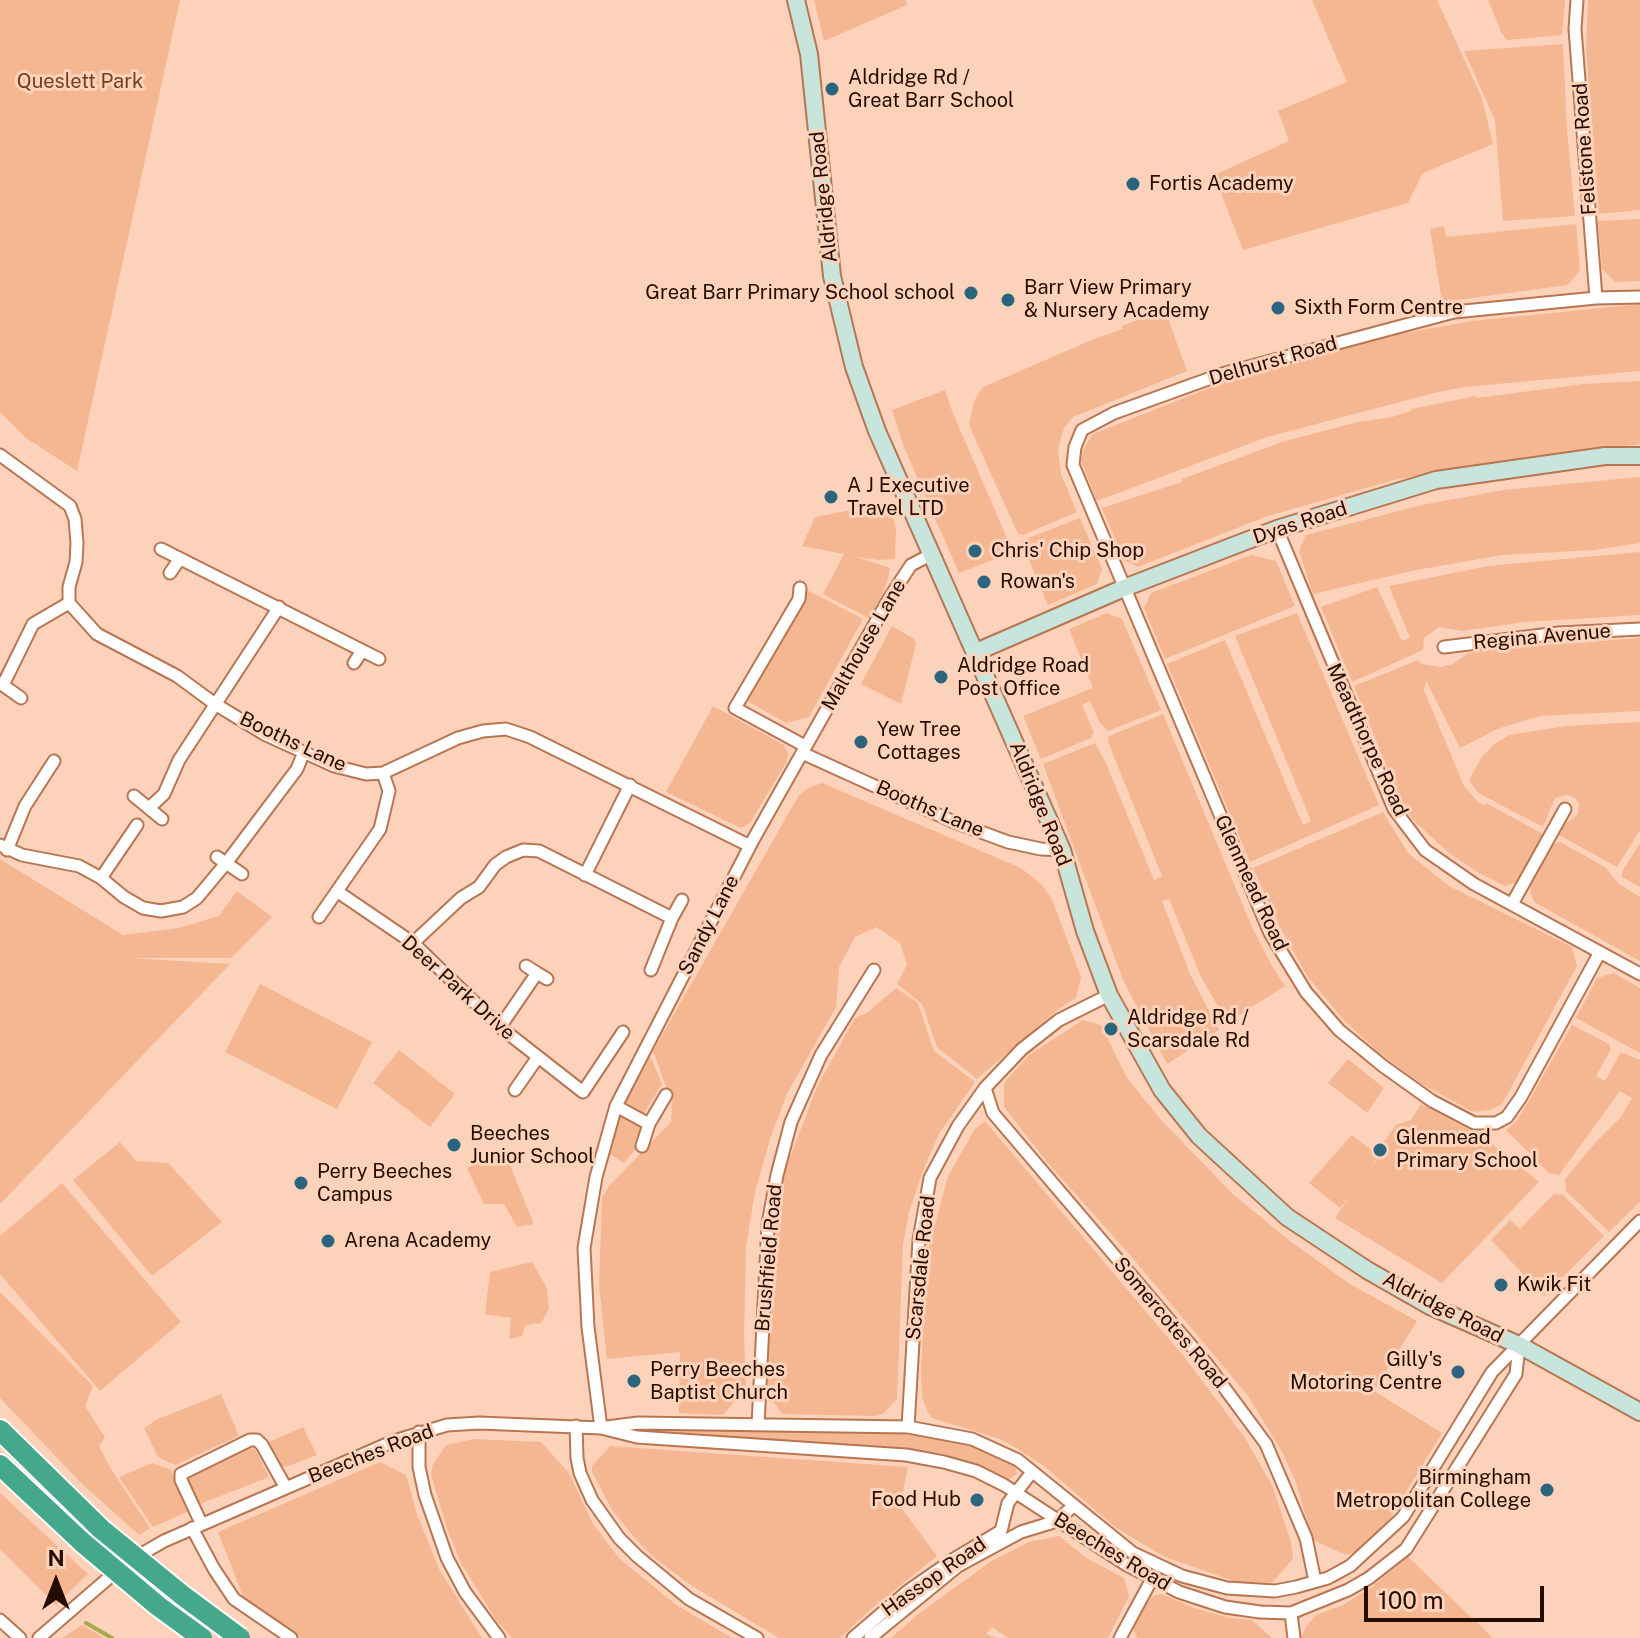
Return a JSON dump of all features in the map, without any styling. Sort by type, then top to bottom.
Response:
[{"type":"highway","points":[[0,1430],[101,1529],[240,1638]]},
{"type":"highway","points":[[0,1465],[82,1542],[158,1606],[202,1638]]},
{"type":"street","name":"Aldridge Road","points":[[796,0],[809,54],[832,276],[854,367],[877,431],[1062,850],[1085,931],[1109,995],[1162,1090],[1199,1136],[1287,1217],[1367,1270],[1430,1306],[1519,1345],[1640,1412]]},
{"type":"street","name":"Felstone Road","points":[[1577,0],[1576,39],[1596,298]]},
{"type":"street","name":"Delhurst Road","points":[[1124,588],[1073,465],[1075,447],[1082,430],[1114,413],[1222,374],[1454,312],[1596,298],[1640,297]]},
{"type":"street","points":[[0,455],[70,506],[75,519],[76,562],[69,587],[69,603],[33,624],[1,684],[21,698]]},
{"type":"street","name":"Dyas Road","points":[[976,652],[1124,588],[1277,529],[1436,480],[1605,456],[1640,456]]},
{"type":"street","name":"Meadthorpe Road","points":[[1277,529],[1394,809],[1425,850],[1474,884],[1640,974]]},
{"type":"street","points":[[161,549],[379,659]]},
{"type":"street","name":"Malthouse Lane","points":[[804,750],[911,565],[932,554]]},
{"type":"street","points":[[170,573],[179,560]]},
{"type":"street","name":"Booths Lane","points":[[800,588],[799,599],[735,708],[804,750],[968,827],[1008,842],[1062,850]]},
{"type":"street","name":"Glenmead Road","points":[[1124,588],[1270,933],[1306,992],[1339,1030],[1383,1066],[1432,1101],[1474,1123],[1496,1123],[1507,1117],[1521,1097],[1600,952]]},
{"type":"street","name":"Booths Lane","points":[[69,603],[97,634],[177,676],[266,735],[334,766],[366,774],[383,773]]},
{"type":"street","points":[[149,808],[164,794],[179,760],[279,607]]},
{"type":"street","name":"Regina Avenue","points":[[1444,647],[1559,633],[1640,629]]},
{"type":"street","points":[[354,663],[362,651]]},
{"type":"street","points":[[319,917],[380,829],[389,791],[383,773],[458,738],[483,731],[506,729],[530,737],[750,846]]},
{"type":"street","name":"Sandy Lane","points":[[601,1428],[588,1327],[584,1248],[596,1177],[616,1106],[750,846],[804,750]]},
{"type":"street","points":[[54,761],[25,806],[4,848],[79,866],[143,908],[161,911],[183,907],[197,898],[222,860],[297,769],[304,752]]},
{"type":"street","points":[[585,875],[630,785]]},
{"type":"street","points":[[134,796],[162,819]]},
{"type":"street","points":[[1512,904],[1565,809]]},
{"type":"street","points":[[101,878],[137,825]]},
{"type":"street","points":[[413,943],[461,898],[479,887],[495,865],[523,850],[539,851],[672,918]]},
{"type":"street","points":[[222,860],[242,874]]},
{"type":"street","name":"Deer Park Drive","points":[[338,892],[413,943],[500,1027],[583,1092],[623,1032]]},
{"type":"street","points":[[651,970],[682,900]]},
{"type":"street","points":[[500,1027],[542,976],[526,966]]},
{"type":"street","name":"Brushfield Road","points":[[758,1425],[768,1224],[777,1175],[791,1122],[821,1055],[874,970]]},
{"type":"street","name":"Scarsdale Road","points":[[908,1427],[919,1240],[930,1178],[958,1126],[985,1088],[1022,1049],[1059,1020],[1109,995]]},
{"type":"street","points":[[515,1090],[538,1057]]},
{"type":"street","name":"Somercotes Road","points":[[985,1088],[993,1113],[1206,1363],[1266,1444],[1306,1538],[1315,1581]]},
{"type":"street","points":[[642,1146],[649,1124],[666,1095]]},
{"type":"street","points":[[616,1106],[649,1124]]},
{"type":"street","points":[[1519,1345],[1640,1221]]},
{"type":"street","name":"Beeches Road","points":[[601,1428],[638,1423],[908,1427],[972,1439],[1008,1455],[1133,1553],[1182,1576],[1227,1588],[1275,1591],[1315,1581],[1350,1566],[1403,1517],[1492,1372],[1519,1345]]},
{"type":"street","name":"Beeches Road","points":[[39,1638],[126,1563],[197,1526],[419,1432],[447,1425],[479,1423],[576,1426],[601,1428],[637,1437],[906,1455],[976,1471],[1015,1492],[1152,1579],[1179,1592],[1225,1607],[1291,1613],[1348,1590],[1406,1549],[1516,1374],[1519,1345]]},
{"type":"street","points":[[576,1426],[580,1473],[592,1500],[619,1538],[689,1599],[757,1638]]},
{"type":"street","points":[[419,1432],[419,1467],[425,1495],[447,1558],[465,1592],[499,1638]]},
{"type":"street","name":"Beeches Road","points":[[197,1526],[181,1474],[250,1440],[257,1440],[262,1445],[286,1488]]},
{"type":"street","name":"Hassop Road","points":[[853,1638],[908,1591],[1001,1531],[1008,1503],[1032,1472]]},
{"type":"street","name":"Hassop Road","points":[[870,1638],[958,1566],[1021,1532],[1057,1521],[1073,1506]]},
{"type":"street","points":[[197,1526],[214,1569],[234,1599],[291,1638]]},
{"type":"street","points":[[1120,1638],[1152,1579]]},
{"type":"street","points":[[1291,1613],[1294,1638]]},
{"type":"street","points":[[0,1620],[20,1638]]},
{"type":"green space","name":"Queslett Park","points":[[0,0],[180,0],[77,471],[26,438],[0,412]]},
{"type":"green space","points":[[814,0],[906,0],[907,5],[824,41]]},
{"type":"green space","points":[[1312,0],[1437,0],[1482,98],[1493,144],[1423,173],[1408,203],[1243,250],[1214,175],[1289,141],[1278,111],[1347,82]]},
{"type":"green space","points":[[1488,0],[1565,0],[1562,35],[1507,40]]},
{"type":"green space","points":[[1588,0],[1640,0],[1640,210],[1599,214],[1586,48]]},
{"type":"green space","points":[[1563,44],[1575,216],[1503,221],[1495,120],[1464,51]]},
{"type":"green space","points":[[1640,219],[1640,281],[1615,282],[1602,269],[1598,221]]},
{"type":"green space","points":[[1576,224],[1580,270],[1568,285],[1442,302],[1430,229],[1444,226],[1446,237]]},
{"type":"green space","points":[[1640,304],[1640,371],[1464,387],[1434,393],[1267,437],[1097,501],[1081,461],[1083,450],[1093,434],[1217,385],[1327,352],[1472,321]]},
{"type":"green space","points":[[1163,305],[1187,371],[1073,417],[1064,428],[1058,449],[1061,474],[1077,512],[1023,535],[1018,534],[969,425],[974,401],[983,387],[1123,329],[1122,326],[1153,314],[1152,309]]},
{"type":"green space","points":[[1640,381],[1640,444],[1527,457],[1394,480],[1265,517],[1138,567],[1124,560],[1102,508],[1182,482],[1182,479],[1285,441],[1358,422],[1392,417],[1411,409],[1476,396]]},
{"type":"green space","points":[[945,390],[1013,552],[959,573],[904,447],[892,410]]},
{"type":"green space","points":[[1640,477],[1640,543],[1594,550],[1503,555],[1416,570],[1313,594],[1299,551],[1306,535],[1422,505],[1503,490]]},
{"type":"green space","points":[[889,503],[896,529],[895,559],[856,557],[890,568],[887,583],[870,619],[823,594],[844,554],[802,546],[815,517]]},
{"type":"green space","points":[[1080,518],[1102,569],[1097,584],[1048,605],[1021,541]]},
{"type":"green space","points":[[1640,552],[1640,615],[1525,622],[1462,631],[1439,627],[1424,638],[1423,650],[1352,682],[1321,607],[1377,587],[1402,641],[1410,638],[1389,586],[1488,566]]},
{"type":"green space","points":[[1251,555],[1276,561],[1295,606],[1165,659],[1144,608],[1151,593]]},
{"type":"green space","points":[[807,590],[863,619],[809,717],[786,723],[744,699]]},
{"type":"green space","points":[[1107,613],[1122,619],[1161,710],[1108,731],[1100,723],[1090,701],[1082,705],[1094,733],[1091,738],[1041,759],[1023,716],[1093,688],[1069,629]]},
{"type":"green space","points":[[1297,613],[1379,805],[1250,862],[1167,664],[1225,640],[1303,825],[1311,821],[1235,636]]},
{"type":"green space","points":[[892,626],[914,639],[916,644],[901,704],[861,684]]},
{"type":"green space","points":[[1640,638],[1640,711],[1540,716],[1497,729],[1460,748],[1426,681],[1424,690],[1464,786],[1478,802],[1486,803],[1545,835],[1521,881],[1505,886],[1479,873],[1449,853],[1403,807],[1354,686],[1418,660],[1421,664],[1440,667],[1453,664],[1468,653],[1490,649]]},
{"type":"green space","points":[[713,706],[784,745],[788,754],[787,761],[750,823],[741,828],[666,792]]},
{"type":"green space","points":[[1163,714],[1252,927],[1285,986],[1231,1020],[1226,1020],[1201,977],[1169,899],[1162,901],[1190,974],[1219,1030],[1167,1064],[1123,980],[1043,764],[1095,743],[1154,880],[1162,876],[1108,742],[1109,736]]},
{"type":"green space","points":[[1640,722],[1640,830],[1617,867],[1557,834],[1578,814],[1579,803],[1575,798],[1566,795],[1555,798],[1543,827],[1478,793],[1469,780],[1482,757],[1509,735],[1566,726]]},
{"type":"green space","points":[[822,783],[1021,868],[1042,885],[1052,899],[1081,977],[1076,998],[1057,1010],[977,1079],[937,1047],[922,1004],[897,984],[907,965],[900,943],[876,927],[855,937],[839,967],[836,1007],[787,1094],[755,1192],[746,1247],[746,1388],[723,1415],[679,1413],[680,1352],[607,1359],[599,1285],[602,1197],[671,1122],[672,1103],[653,1051],[799,795]]},
{"type":"green space","points":[[1383,812],[1408,853],[1449,886],[1572,947],[1577,966],[1502,1104],[1490,1110],[1473,1112],[1420,1083],[1379,1053],[1343,1019],[1307,976],[1253,868]]},
{"type":"green space","points":[[1560,842],[1605,867],[1619,884],[1640,897],[1640,961],[1534,902],[1528,883],[1552,844]]},
{"type":"green space","points":[[1640,843],[1640,887],[1622,877],[1622,872]]},
{"type":"green space","points":[[0,859],[123,935],[179,928],[219,916],[237,891],[272,917],[231,958],[130,958],[230,964],[0,1204]]},
{"type":"green space","points":[[1614,973],[1640,988],[1640,1053],[1576,1018],[1597,978]]},
{"type":"green space","points":[[260,984],[372,1042],[337,1109],[225,1052]]},
{"type":"green space","points":[[896,988],[918,1003],[934,1051],[975,1082],[939,1134],[909,1212],[903,1245],[897,1399],[883,1414],[876,1416],[782,1414],[769,1395],[767,1368],[772,1240],[784,1173],[817,1087],[855,1018],[868,1012]]},
{"type":"green space","points":[[1083,1020],[1101,1025],[1126,1076],[1139,1093],[1233,1194],[1286,1238],[1350,1284],[1417,1321],[1374,1391],[1442,1433],[1389,1520],[1358,1551],[1346,1555],[1313,1540],[1295,1480],[1281,1450],[1248,1396],[1048,1163],[1004,1107],[1004,1083],[1029,1055]]},
{"type":"green space","points":[[1572,1025],[1609,1044],[1611,1049],[1596,1076],[1605,1081],[1621,1052],[1640,1060],[1640,1202],[1609,1232],[1566,1191],[1565,1179],[1621,1117],[1632,1098],[1620,1091],[1559,1175],[1549,1173],[1506,1130],[1515,1123],[1526,1106]]},
{"type":"green space","points":[[399,1050],[455,1094],[430,1127],[373,1083]]},
{"type":"green space","points":[[645,1055],[651,1058],[662,1084],[643,1115],[623,1102]]},
{"type":"green space","points":[[1348,1059],[1384,1088],[1367,1113],[1328,1083]]},
{"type":"green space","points":[[1421,1104],[1486,1139],[1539,1182],[1442,1283],[1335,1218],[1350,1196],[1340,1208],[1309,1183],[1352,1135],[1378,1155],[1372,1166],[1382,1153],[1378,1150],[1396,1125],[1411,1120]]},
{"type":"green space","points":[[619,1113],[637,1120],[641,1128],[636,1149],[624,1163],[606,1152]]},
{"type":"green space","points":[[985,1121],[1186,1359],[1245,1438],[1273,1487],[1291,1542],[1293,1559],[1272,1583],[1234,1581],[1165,1557],[1116,1528],[1044,1466],[1018,1449],[1000,1439],[932,1418],[928,1412],[922,1398],[921,1367],[928,1251],[948,1176],[975,1129]]},
{"type":"green space","points":[[120,1142],[136,1161],[168,1163],[222,1222],[152,1276],[73,1180]]},
{"type":"green space","points":[[495,1153],[509,1163],[534,1224],[517,1227],[504,1204],[484,1204],[467,1168]]},
{"type":"green space","points":[[62,1183],[181,1322],[100,1391],[0,1274],[0,1236]]},
{"type":"green space","points":[[1554,1194],[1563,1195],[1604,1236],[1544,1296],[1491,1240],[1510,1220],[1520,1229]]},
{"type":"green space","points":[[532,1262],[547,1288],[549,1309],[541,1323],[525,1325],[522,1336],[509,1339],[511,1318],[485,1314],[490,1272]]},
{"type":"green space","points":[[0,1292],[93,1386],[85,1406],[105,1437],[99,1446],[111,1469],[150,1528],[139,1535],[84,1486],[0,1398]]},
{"type":"green space","points":[[221,1394],[239,1436],[175,1465],[158,1457],[144,1428],[158,1419]]},
{"type":"green space","points":[[303,1427],[317,1455],[282,1466],[269,1442]]},
{"type":"green space","points":[[625,1427],[883,1432],[948,1439],[989,1452],[1015,1467],[1017,1474],[1009,1479],[940,1453],[624,1430]]},
{"type":"green space","points":[[474,1439],[541,1442],[569,1473],[593,1524],[619,1558],[675,1604],[732,1638],[512,1638],[496,1620],[461,1563],[448,1532],[431,1474],[433,1464],[446,1445]]},
{"type":"green space","points":[[610,1446],[908,1467],[900,1506],[937,1556],[840,1638],[779,1638],[692,1586],[652,1556],[635,1538],[612,1510],[592,1472],[592,1466]]},
{"type":"green space","points":[[249,1448],[255,1449],[269,1477],[200,1504],[186,1479],[189,1474]]},
{"type":"green space","points":[[380,1462],[406,1475],[417,1514],[439,1569],[482,1638],[302,1638],[278,1624],[243,1596],[218,1532]]},
{"type":"green space","points":[[152,1463],[171,1470],[187,1512],[153,1527],[119,1477]]},
{"type":"green space","points":[[0,1493],[88,1574],[56,1605],[0,1549]]},
{"type":"green space","points":[[1059,1536],[1088,1559],[1124,1578],[1129,1596],[1108,1638],[1008,1638],[992,1627],[986,1634],[997,1638],[891,1638],[917,1615],[990,1562],[1029,1542]]},
{"type":"green space","points":[[1408,1557],[1493,1638],[1301,1638],[1316,1615],[1343,1605],[1372,1587]]},
{"type":"green space","points":[[1162,1594],[1194,1608],[1230,1618],[1252,1620],[1272,1638],[1137,1638],[1133,1628],[1141,1611],[1153,1596]]},
{"type":"green space","points":[[82,1625],[104,1638],[62,1638]]},
{"type":"waterway","points":[[86,1623],[112,1638]]},
{"type":"place","name":"Aldridge Rd / Great Barr School","points":[[832,89]]},
{"type":"place","name":"Fortis Academy","points":[[1133,184]]},
{"type":"place","name":"Great Barr Primary School school","points":[[971,293]]},
{"type":"place","name":"Barr View Primary & Nursery Academy","points":[[1008,300]]},
{"type":"place","name":"Sixth Form Centre","points":[[1278,308]]},
{"type":"place","name":"A J Executive Travel LTD","points":[[831,497]]},
{"type":"place","name":"Chris' Chip Shop","points":[[975,551]]},
{"type":"place","name":"Rowan's","points":[[984,582]]},
{"type":"place","name":"Aldridge Road Post Office","points":[[941,677]]},
{"type":"place","name":"Yew Tree Cottages","points":[[861,742]]},
{"type":"place","name":"Aldridge Rd / Scarsdale Rd","points":[[1111,1029]]},
{"type":"place","name":"Beeches Junior School","points":[[454,1145]]},
{"type":"place","name":"Glenmead Primary School","points":[[1380,1150]]},
{"type":"place","name":"Perry Beeches Campus","points":[[301,1183]]},
{"type":"place","name":"Arena Academy","points":[[328,1241]]},
{"type":"place","name":"Kwik Fit","points":[[1501,1285]]},
{"type":"place","name":"Gilly's Motoring Centre","points":[[1458,1372]]},
{"type":"place","name":"Perry Beeches Baptist Church","points":[[634,1381]]},
{"type":"place","name":"Birmingham Metropolitan College","points":[[1547,1490]]},
{"type":"place","name":"Food Hub","points":[[977,1500]]}]
